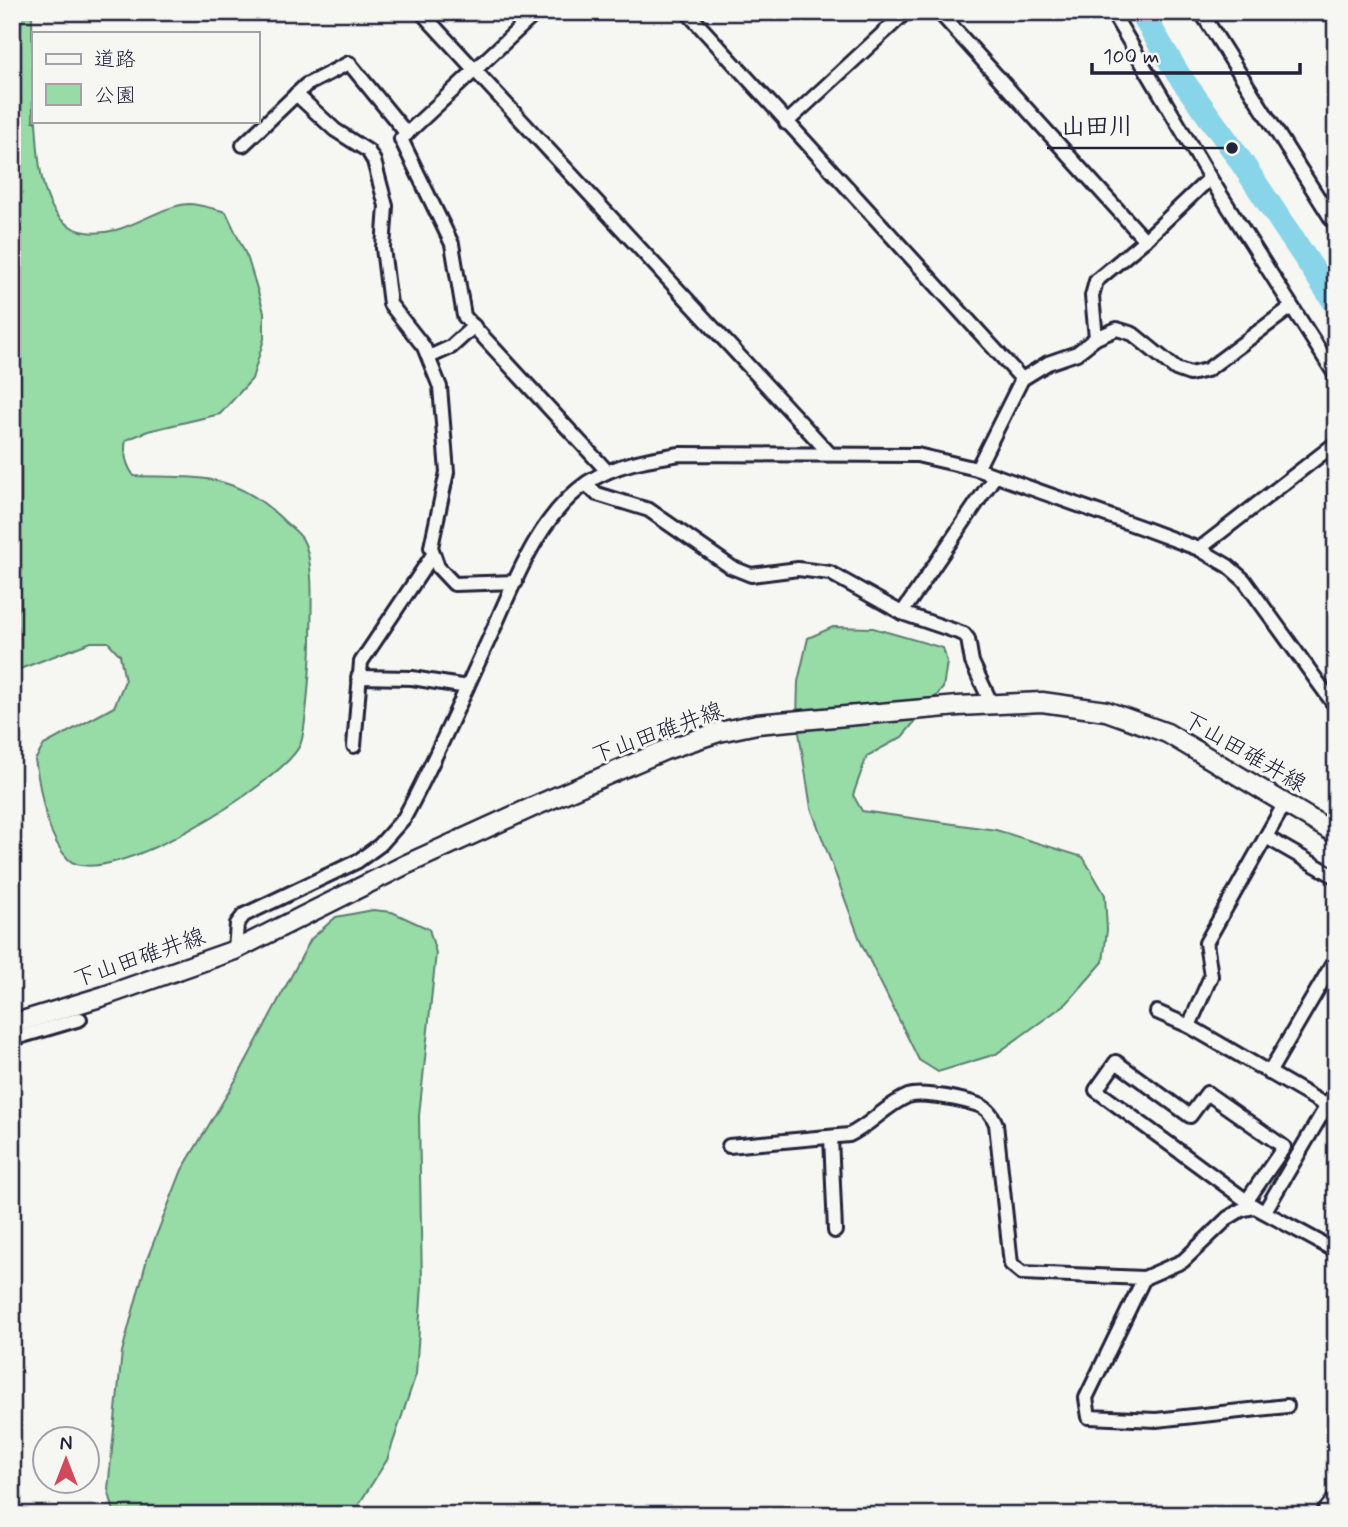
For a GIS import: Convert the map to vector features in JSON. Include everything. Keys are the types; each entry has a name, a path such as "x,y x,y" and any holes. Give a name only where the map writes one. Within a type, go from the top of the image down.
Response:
{"main road":[{"name":"下山田碓井線","path":"12,1024 117,992 235,950 405,865 523,811 664,750 719,732 757,724 992,705 1053,704 1106,711 1167,733 1336,834"},
{"path":"1325,1515 1336,1501"}],"street":[{"path":"421,12 829,453"},
{"path":"537,12 401,139 452,244 464,316 607,471"},
{"path":"687,12 1022,379"},
{"path":"786,123 905,12"},
{"path":"939,12 1145,240"},
{"path":"1112,12 1290,308 1334,370"},
{"path":"1201,12 1336,226"},
{"path":"243,145 306,85 349,63 407,134"},
{"path":"296,94 335,130 368,151 374,161 386,206 383,248 390,304 403,317 429,357 440,387 447,472 445,491 431,539 432,556 454,584 516,582"},
{"path":"1096,338 1092,296 1096,281 1145,240 1210,178"},
{"path":"976,469 1022,379 1048,363 1077,353 1096,338 1117,329 1133,334 1176,369 1190,374 1207,370 1290,308"},
{"path":"429,357 450,347 474,326"},
{"path":"1199,549 1336,443"},
{"path":"235,950 237,924 244,915 358,861 380,845 404,818 516,582 547,523 586,484 607,471 644,459 680,454 829,453 917,456 976,469 1199,549 1228,566 1244,580 1336,707"},
{"path":"902,613 995,477"},
{"path":"586,484 597,494 649,510 731,567 751,575 799,569 831,573 902,613 964,634 968,639 972,662 992,705"},
{"path":"354,746 361,662 432,556"},
{"path":"358,677 412,678 467,687"},
{"path":"1189,1026 1211,976 1206,943 1285,803"},
{"path":"1266,837 1336,877"},
{"path":"1269,1073 1336,958"},
{"path":"1157,1013 1189,1026 1331,1108"},
{"path":"12,1039 80,1019"},
{"path":"1256,1206 1284,1147 1207,1093 1190,1116 1116,1062 1096,1090 1256,1206 1336,1251"},
{"path":"729,1146 831,1138 865,1128 910,1096 924,1094 985,1107 996,1124 1011,1264 1022,1273 1144,1278 1184,1261 1228,1218 1241,1210 1256,1206 1331,1108 1336,1090"},
{"path":"831,1138 835,1231"},
{"path":"1144,1278 1086,1398 1089,1417 1156,1420 1287,1406"}],"green space":[{"path":"12,12 32,12 32,122 36,122 43,184 49,202 59,217 73,228 91,233 116,230 180,205 197,205 226,212 248,259 264,312 264,339 252,379 220,414 148,431 126,440 125,455 129,468 134,476 213,480 246,492 263,503 301,537 309,561 312,603 306,711 300,745 286,762 261,784 228,807 152,848 116,861 87,866 68,859 60,849 49,825 35,760 44,745 114,707 125,681 120,655 108,642 91,642 12,672"},
{"path":"833,627 873,628 943,648 947,662 943,688 902,737 867,756 853,795 862,811 996,830 1083,857 1105,895 1107,930 1103,962 1067,1003 996,1054 938,1072 919,1060 862,945 811,808 797,720 798,682 808,638"},
{"path":"373,910 392,912 429,929 436,953 419,1116 422,1284 416,1374 387,1460 352,1515 115,1515 108,1489 122,1352 147,1259 182,1170 237,1078 311,939 336,917"}],"waterway":[{"path":"1141,12 1178,74 1232,148 1336,304"}],"place":[{"name":"山田川","path":"1232,148"}]}
